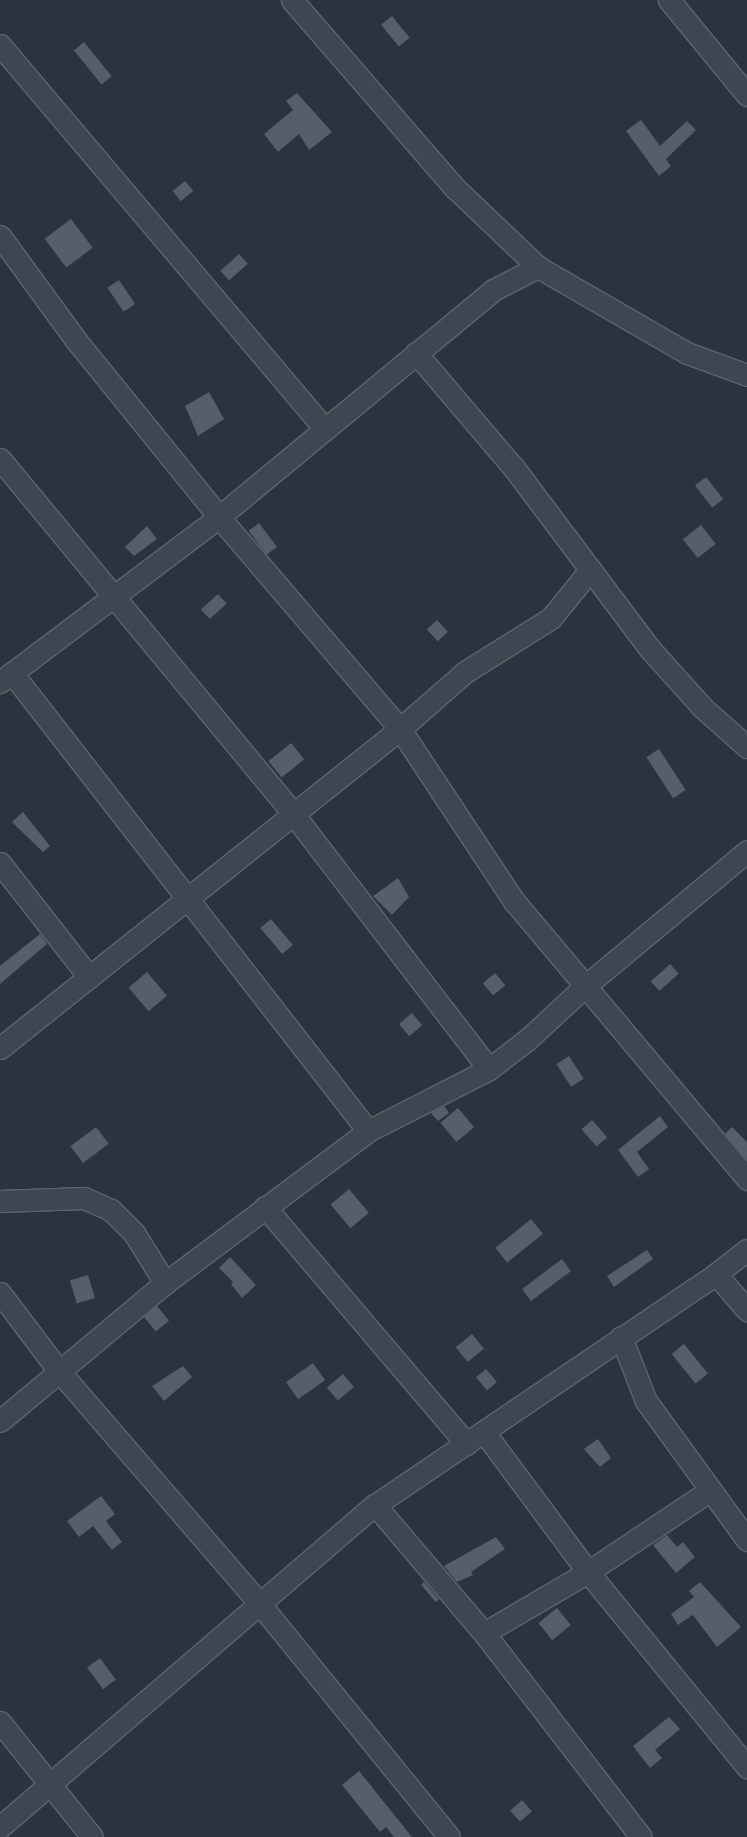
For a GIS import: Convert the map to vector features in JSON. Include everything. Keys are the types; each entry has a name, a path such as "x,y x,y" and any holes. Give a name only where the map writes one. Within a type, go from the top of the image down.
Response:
{"street":[{"path":"292,0 456,189 538,267 687,353 747,375"},
{"path":"668,0 747,95"},
{"path":"0,45 325,428"},
{"path":"0,236 75,339 218,516 400,729 514,901 584,987 747,1179"},
{"path":"368,1131 254,981 6,678 218,516 493,290 538,267"},
{"path":"416,353 514,468 650,649 703,708 747,747"},
{"path":"0,459 294,814 489,1069"},
{"path":"0,1048 188,900 400,729 465,672 551,618 590,570"},
{"path":"0,1420 165,1283 368,1131 489,1069 528,1040 584,987 747,851"},
{"path":"0,863 90,977"},
{"path":"0,1201 84,1198 111,1210 134,1233 165,1283"},
{"path":"265,1207 475,1438 744,1757"},
{"path":"0,1827 50,1786 259,1603 376,1505 716,1274 747,1250"},
{"path":"716,1274 747,1310"},
{"path":"0,1293 58,1371 259,1603 449,1837"},
{"path":"621,1337 646,1401 709,1491 747,1540"},
{"path":"484,1633 588,1572 709,1491"},
{"path":"376,1505 484,1633 640,1837"},
{"path":"0,1722 92,1837"}],"building":[{"path":"392,16 410,38 399,47 381,25"},
{"path":"84,42 112,76 102,84 74,50"},
{"path":"297,93 332,132 309,150 299,134 278,152 264,134 293,110 286,101"},
{"path":"641,120 660,146 687,121 696,130 666,159 671,166 659,176 626,131"},
{"path":"185,181 193,191 181,201 173,191"},
{"path":"71,219 93,248 66,268 45,239"},
{"path":"239,254 248,264 229,280 220,271"},
{"path":"119,280 135,304 124,312 107,288"},
{"path":"209,392 224,419 198,436 185,406"},
{"path":"706,477 723,499 712,508 695,486"},
{"path":"259,523 277,547 267,555 249,531"},
{"path":"701,525 716,544 698,558 683,539"},
{"path":"147,526 157,539 134,556 125,547"},
{"path":"218,594 227,604 210,619 201,609"},
{"path":"437,620 448,632 438,641 427,630"},
{"path":"291,743 304,759 282,778 268,761"},
{"path":"659,749 686,790 673,798 646,757"},
{"path":"23,812 50,846 43,852 12,822"},
{"path":"398,878 409,897 392,915 373,896"},
{"path":"271,919 293,945 282,954 260,928"},
{"path":"40,934 47,944 0,984 0,966"},
{"path":"670,964 679,974 659,991 651,981"},
{"path":"147,972 167,996 149,1011 129,987"},
{"path":"495,973 505,985 493,996 483,983"},
{"path":"412,1013 422,1025 409,1036 399,1024"},
{"path":"569,1056 584,1079 571,1087 556,1064"},
{"path":"444,1106 449,1113 438,1121 431,1113"},
{"path":"458,1108 474,1127 456,1142 440,1123"},
{"path":"660,1116 668,1127 637,1152 649,1169 638,1177 618,1150"},
{"path":"592,1120 607,1137 597,1147 581,1129"},
{"path":"96,1127 109,1144 83,1163 70,1146"},
{"path":"732,1127 747,1142 747,1160 725,1134"},
{"path":"349,1189 369,1213 351,1228 331,1204"},
{"path":"531,1219 543,1234 507,1263 495,1248"},
{"path":"647,1250 653,1259 614,1287 607,1276"},
{"path":"230,1257 256,1285 242,1298 231,1284 233,1282 219,1268"},
{"path":"562,1259 571,1271 531,1301 522,1289"},
{"path":"88,1275 95,1298 77,1304 70,1281"},
{"path":"157,1306 169,1321 156,1331 144,1317"},
{"path":"472,1334 484,1349 468,1362 456,1347"},
{"path":"684,1344 708,1374 695,1384 672,1354"},
{"path":"313,1363 325,1380 298,1399 286,1382"},
{"path":"183,1366 192,1377 164,1401 152,1386"},
{"path":"486,1369 497,1382 487,1390 476,1377"},
{"path":"343,1374 354,1387 338,1401 327,1387"},
{"path":"598,1439 611,1458 600,1467 584,1449"},
{"path":"101,1496 115,1514 106,1521 122,1542 112,1550 93,1526 79,1537 67,1521"},
{"path":"667,1535 677,1547 683,1542 695,1557 676,1573 653,1545"},
{"path":"496,1537 505,1549 471,1572 473,1575 457,1582 444,1566"},
{"path":"424,1582 439,1600 436,1602 421,1585"},
{"path":"700,1582 741,1627 717,1647 693,1615 678,1625 671,1614 694,1597 689,1591"},
{"path":"557,1608 571,1625 552,1640 538,1623"},
{"path":"100,1658 116,1680 103,1689 87,1667"},
{"path":"669,1717 680,1729 655,1750 662,1758 650,1768 633,1746"},
{"path":"359,1771 412,1837 394,1837 386,1827 380,1832 342,1785"},
{"path":"522,1800 532,1811 520,1822 510,1811"}]}
